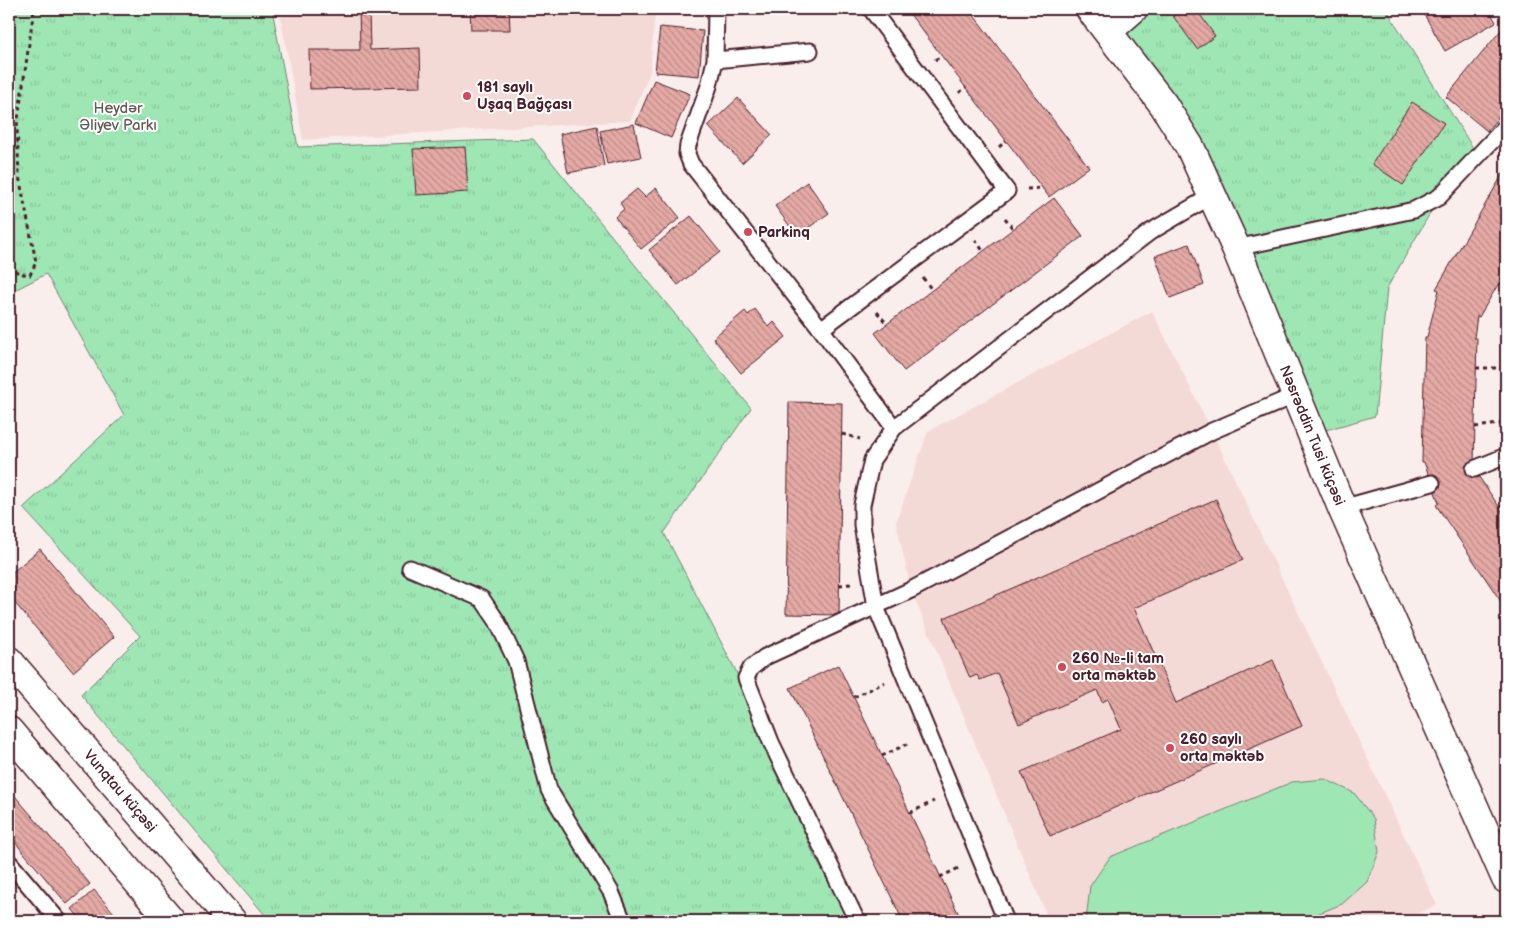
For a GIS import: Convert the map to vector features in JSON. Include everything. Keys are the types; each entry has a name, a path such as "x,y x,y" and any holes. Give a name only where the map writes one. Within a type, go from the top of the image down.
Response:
{"main road":[{"name":"Nəsrəddin Tusi küçəsi","path":"1090,9 1163,104 1190,147 1213,195 1342,508 1506,879"},
{"path":"1108,31 1133,9"},
{"name":"Vunqtau küçəsi","path":"9,661 232,921"},
{"path":"9,731 171,921"}],"lane":[{"path":"716,9 715,60 709,86 688,145 687,154 691,164 821,329 894,428"},
{"path":"821,329 1007,192 871,9"},
{"path":"715,60 810,51"},
{"path":"1236,248 1414,210 1439,197 1506,126"},
{"path":"1006,921 876,607 862,525 862,505 872,460 894,428 1150,232 1213,195"},
{"path":"857,921 771,742 746,678 752,668 765,657 876,607 1212,430 1296,395"},
{"path":"1474,469 1506,456"},
{"path":"1342,508 1432,483"},
{"path":"410,568 482,600 497,621 516,662 549,790 611,892 623,921"},
{"path":"9,862 60,921"}],"path":[{"path":"9,265 18,273 30,275 36,262 20,176 17,126 34,9"},
{"path":"9,141 18,142"},
{"path":"1500,282 1506,286"},
{"path":"1476,368 1506,368"},
{"path":"1475,427 1506,423"},
{"path":"1500,507 1506,504"},
{"path":"854,697 903,673"},
{"path":"882,756 928,734"},
{"path":"910,813 952,792"}],"shaded area":[{"name":"181 saylı Uşaq Bağçası","path":"279,9 655,9 650,72 630,121 303,140"},
{"name":"260 saylı orta məktəb","path":"1152,311 1212,431 1437,905 1401,921 1049,921 911,590 896,522 928,431"}],"green space":[{"name":"Heydər Əliyev Parkı","path":"9,9 272,9 298,147 533,139 751,408 664,533 735,669 813,853 849,921 270,921 81,695 140,636 23,508 124,415 46,274 9,293"},
{"path":"1133,9 1386,9 1478,156 1452,175 1387,288 1375,416 1312,434 1182,133 1108,31"},
{"path":"1325,779 1354,793 1374,819 1379,852 1367,882 1342,904 1300,921 1086,921 1090,886 1110,857 1292,782"}],"building":[{"path":"359,9 369,9 370,50 420,48 421,87 310,89 309,50 360,50"},
{"path":"470,9 509,9 510,30 471,30"},
{"path":"906,9 969,9 1089,167 1049,197"},
{"path":"1183,9 1196,9 1215,36 1197,49 1173,16"},
{"path":"1421,9 1488,9 1496,22 1445,51"},
{"path":"1506,24 1506,108 1487,131 1446,97"},
{"path":"660,27 703,31 699,76 655,72"},
{"path":"654,80 690,94 671,138 636,123"},
{"path":"738,98 772,135 742,163 708,126"},
{"path":"1412,102 1444,123 1403,185 1372,164"},
{"path":"634,124 641,157 607,164 600,131"},
{"path":"597,126 604,166 568,173 560,134"},
{"path":"465,147 468,192 416,195 413,149"},
{"path":"1504,172 1506,173 1506,271 1479,317 1477,316 1474,338 1477,338 1474,463 1471,463 1477,478 1479,477 1506,517 1506,609 1436,505 1439,503 1424,462 1422,462 1425,337 1427,337 1439,290 1436,289"},
{"path":"807,182 829,213 797,236 775,206"},
{"path":"656,188 680,218 641,249 615,217 624,209 620,203 637,189 645,197"},
{"path":"1054,198 1083,236 904,371 875,333"},
{"path":"691,216 720,252 678,285 649,250"},
{"path":"1189,244 1204,285 1170,298 1155,256"},
{"path":"755,309 769,327 774,322 786,337 741,373 713,338 745,311 748,315"},
{"path":"789,402 842,403 839,615 786,614"},
{"name":"260 №-li tam orta məktəb","path":"1216,499 1243,560 1134,608 1176,703 1273,660 1302,726 1050,836 1021,772 1121,729 1108,699 1102,702 1097,690 1019,724 997,673 980,680 977,675 970,678 944,618"},
{"path":"40,549 114,637 73,672 9,596 9,575"},
{"path":"838,665 962,921 903,921 790,688"},
{"path":"9,789 90,884 67,904 9,835"},
{"path":"94,890 121,921 82,921 72,909"}],"place":[{"name":"181 saylı Uşaq Bağçası","path":"467,96"},
{"name":"Parkinq","path":"748,232"},
{"name":"260 №-li tam orta məktəb","path":"1062,667"},
{"name":"260 saylı orta məktəb","path":"1170,748"}]}
